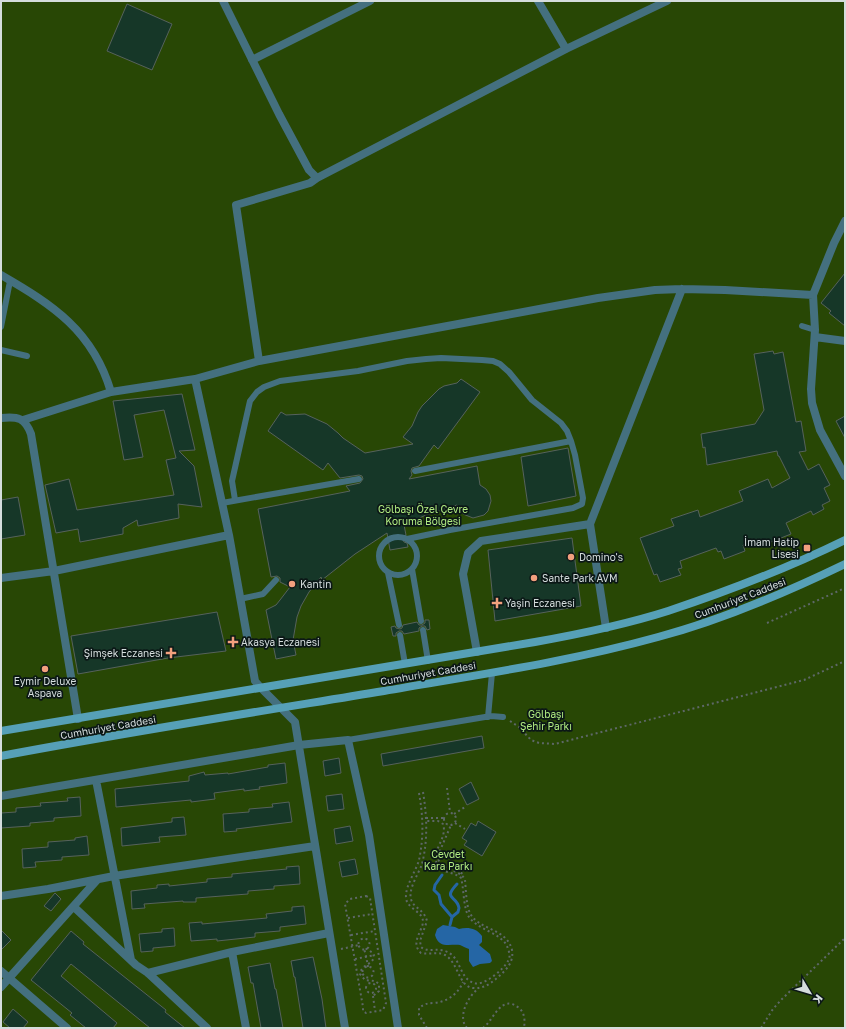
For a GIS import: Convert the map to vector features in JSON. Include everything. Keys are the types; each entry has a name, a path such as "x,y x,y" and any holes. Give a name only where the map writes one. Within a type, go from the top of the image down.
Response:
{"main road":[{"name":"Cumhuriyet Caddesi","path":"1,731 428,661 606,628 668,611 721,592 775,571 845,540"},
{"name":"Cumhuriyet Caddesi","path":"1,756 492,673 582,656 660,637 744,608 845,564"}],"street":[{"path":"223,1 309,170 317,178"},
{"path":"252,60 370,1"},
{"path":"538,1 566,49"},
{"path":"259,361 236,205 310,183 566,49 667,1"},
{"path":"845,221 834,243 813,295 815,333 811,389 812,403 820,430 845,476"},
{"path":"1,275 38,296 73,326 85,339 106,373 111,392"},
{"path":"606,628 604,597 590,524 682,289"},
{"path":"1,418 8,417 23,420 111,392 196,379 259,361 598,298 655,290 682,289 813,295"},
{"path":"815,333 845,341"},
{"path":"196,379 229,535 255,681 295,722 345,1028"},
{"path":"23,420 28,426 31,434 78,719"},
{"path":"478,652 463,574 468,553 481,541 590,524"},
{"path":"1,578 54,570 229,535"},
{"path":"1,796 299,745 348,740 369,835 398,1028"},
{"path":"96,780 131,960"},
{"path":"1,896 48,889 114,876 315,846"},
{"path":"1,986 10,978 97,880"},
{"path":"74,907 207,1028"},
{"path":"148,973 232,952 329,933"},
{"path":"232,952 246,1028"},
{"path":"1,971 67,1028"}],"lane":[{"path":"1,327 10,281"},
{"path":"802,326 815,333"},
{"path":"1,350 27,356"},
{"path":"236,500 232,481 250,401 257,392 264,387 280,381 358,371 407,361 426,359 456,358 493,361 500,364 509,372 532,400 561,423 567,431 575,454 583,498 582,504 577,507 407,539"},
{"path":"415,471 570,441"},
{"path":"222,503 359,479"},
{"path":"395,536 407,539 412,543 417,553 415,564 412,569 400,575 388,573 382,568 379,560 379,552 382,544 395,536"},
{"path":"412,569 421,621"},
{"path":"388,573 398,626"},
{"path":"240,599 262,594 276,580"},
{"path":"423,630 428,661"},
{"path":"400,635 405,664"},
{"path":"488,717 492,673"},
{"path":"348,740 488,717 504,718"}],"path":[{"path":"767,623 845,588"},
{"path":"504,718 519,727 531,740 539,744 556,744 804,680 845,661"},
{"path":"447,788 450,812"},
{"path":"420,792 422,837 417,865 406,897 410,906 422,916 423,920 416,944 418,951 421,953 439,953 450,959 454,963 466,986 480,988"},
{"path":"423,792 426,838 422,863 410,896 413,904 424,913 427,921 420,941 420,947 424,950 440,949 448,952 457,960 468,980 476,984 483,983 509,961 509,950 505,942 478,926 468,916 460,878 456,874 444,871 440,868 435,859 443,833 443,824 438,821 426,820"},
{"path":"454,814 465,807"},
{"path":"450,812 454,814 456,819 455,823"},
{"path":"426,820 443,818 450,812"},
{"path":"443,818 445,823 450,825"},
{"path":"465,828 455,823 450,825 439,854 439,860 441,865 461,874 465,880 470,913 477,920 506,938 510,943 512,951 512,958 509,967 490,983 474,993 465,1008 463,1021 467,1028"},
{"path":"461,874 465,869 469,868"},
{"path":"366,896 370,898 386,1003 383,1010 364,1012 348,918 345,904 350,899 366,896"},
{"path":"348,918 372,914"},
{"path":"351,935 375,931"},
{"path":"359,945 359,942 362,939 365,938 368,940 370,945 368,948 364,949"},
{"path":"761,1028 773,1009 782,999 845,938"},
{"path":"352,946 359,945 361,948 370,950 374,955 374,960 368,966 363,967 362,974 363,978 370,981 375,981 380,987"},
{"path":"360,991 366,989 373,975 372,968 368,966 364,949"},
{"path":"355,959 379,954"},
{"path":"357,975 362,974"},
{"path":"370,981 376,987 384,986"},
{"path":"427,1028 419,1014 419,1008 425,1004 438,1002 454,995 458,992 463,982"},
{"path":"375,1012 373,994 376,987"},
{"path":"366,989 369,993 378,994 380,987"},
{"path":"483,1028 490,1021 499,1007 505,1004 515,1005 523,1011 525,1022 524,1028"}],"green space":[{"name":"Gölbaşı Özel Çevre Koruma Bölgesi","path":"1,1 845,1 845,1028 1,1028"}],"water":[{"path":"443,925 477,931 482,936 482,942 479,945 490,954 492,961 490,963 480,964 473,967 469,961 469,949 460,945 445,945 439,942 435,935 437,929"}],"building":[{"path":"127,4 172,24 152,70 107,51"},
{"path":"845,273 845,326 829,313 831,311 821,303"},
{"path":"773,351 774,354 783,352 796,422 801,421 806,451 799,452 808,470 819,464 830,485 824,488 830,501 822,505 824,509 813,515 811,511 786,523 791,534 761,546 759,539 743,545 745,551 724,559 721,551 718,552 716,548 680,561 682,568 678,569 681,575 660,582 657,574 654,575 640,538 674,526 671,519 698,510 700,517 743,501 739,491 768,479 772,488 790,478 778,456 777,451 707,465 705,447 703,448 701,434 755,424 764,410 754,354"},
{"path":"461,379 480,392 438,449 434,445 419,466 412,468 412,475 409,479 477,466 480,485 486,489 490,495 491,501 488,511 484,515 473,518 463,514 457,505 426,515 404,525 406,535 404,536 403,540 407,543 408,547 390,550 387,533 355,554 322,580 321,577 309,592 297,617 293,640 296,655 276,659 266,610 276,605 290,587 280,582 280,578 277,576 271,577 258,509 350,491 346,486 360,483 363,479 362,476 359,475 340,478 328,463 323,470 268,431 281,412 286,415 305,414 327,424 343,438 365,453 413,444 403,437 412,426 422,406 439,389 444,386 457,383"},
{"path":"182,394 195,450 179,451 194,466 202,507 178,504 179,518 138,526 137,520 123,528 123,534 80,542 78,529 56,533 45,485 69,479 77,510 174,495 166,460 176,458 164,410 134,415 143,457 124,460 113,401"},
{"path":"845,416 845,438 836,421"},
{"path":"568,448 576,496 528,506 521,457"},
{"path":"18,497 25,535 1,539 1,500"},
{"name":"Sante Park AVM","path":"572,538 581,606 495,621 488,550"},
{"path":"217,612 226,651 168,658 78,674 71,636"},
{"path":"425,620 429,620 430,629 427,630 425,626 422,626 419,628 419,631 404,634 402,631 399,631 396,633 396,636 393,636 391,627 395,626 396,628 400,629 403,625 417,622 419,625 422,625 425,623"},
{"path":"482,736 484,748 383,766 381,754"},
{"path":"339,758 341,773 325,776 323,761"},
{"path":"285,763 287,783 259,787 260,789 244,791 244,789 214,793 215,799 116,807 115,789 189,781 189,776 204,772 205,775 228,774 268,767 268,765"},
{"path":"471,782 479,799 467,805 459,789"},
{"path":"342,794 344,809 328,811 326,796"},
{"path":"80,797 81,816 54,818 54,821 30,823 30,826 1,828 1,813 16,812 16,808 41,806 40,803 68,801 67,798"},
{"path":"289,802 292,822 236,829 237,831 224,832 223,814 249,812 249,809 273,807 272,804"},
{"path":"184,817 186,835 159,837 160,842 122,846 121,828 172,822 172,818"},
{"path":"478,821 496,832 482,856 464,845 467,841 462,838 471,823 476,826"},
{"path":"350,826 353,841 336,844 334,829"},
{"path":"87,836 89,855 62,857 62,860 35,862 36,867 23,868 22,849 48,847 48,842 75,840 75,838"},
{"path":"355,859 358,874 342,877 339,862"},
{"path":"299,866 300,884 274,886 274,889 248,891 248,894 196,898 196,902 183,901 144,904 145,908 132,909 131,891 157,888 157,885 169,884 169,886 207,882 207,879 232,877 232,874 287,869 286,867"},
{"path":"55,893 61,899 51,911 44,906"},
{"path":"304,906 306,924 280,927 280,931 255,933 255,937 217,941 217,939 191,941 189,923 202,922 202,924 267,918 266,914 292,911 292,907"},
{"path":"174,928 175,946 153,948 153,951 141,952 139,934 162,932 162,929"},
{"path":"1,930 11,940 1,950"},
{"path":"71,931 84,942 83,944 166,1010 165,1012 185,1028 150,1028 71,964 61,976 117,1023 113,1028 86,1028 70,1015 72,1013 31,980"},
{"path":"313,957 322,999 326,1028 303,1028 291,961"},
{"path":"270,963 283,1028 261,1028 253,983 251,983 248,967"},
{"path":"13,1009 28,1022 23,1028 10,1028 3,1022"}],"waterway":[{"path":"442,875 435,885 434,890 439,895 441,904 452,917"},
{"path":"450,925 452,917 458,912 459,908 458,904 451,895 457,884"}],"place":[{"name":"İmam Hatip Lisesi","path":"807,548"},
{"name":"Domino's","path":"571,557"},
{"name":"Sante Park AVM","path":"534,578"},
{"name":"Kantin","path":"292,584"},
{"name":"Yaşin Eczanesi","path":"497,603"},
{"name":"Akasya Eczanesi","path":"233,642"},
{"name":"Şimşek Eczanesi","path":"171,653"},
{"name":"Eymir Deluxe Aspava","path":"45,669"}],"park label":[{"name":"Gölbaşı Şehir Parkı","path":"546,720"},
{"name":"Cevdet Kara Parkı","path":"448,860"}]}
